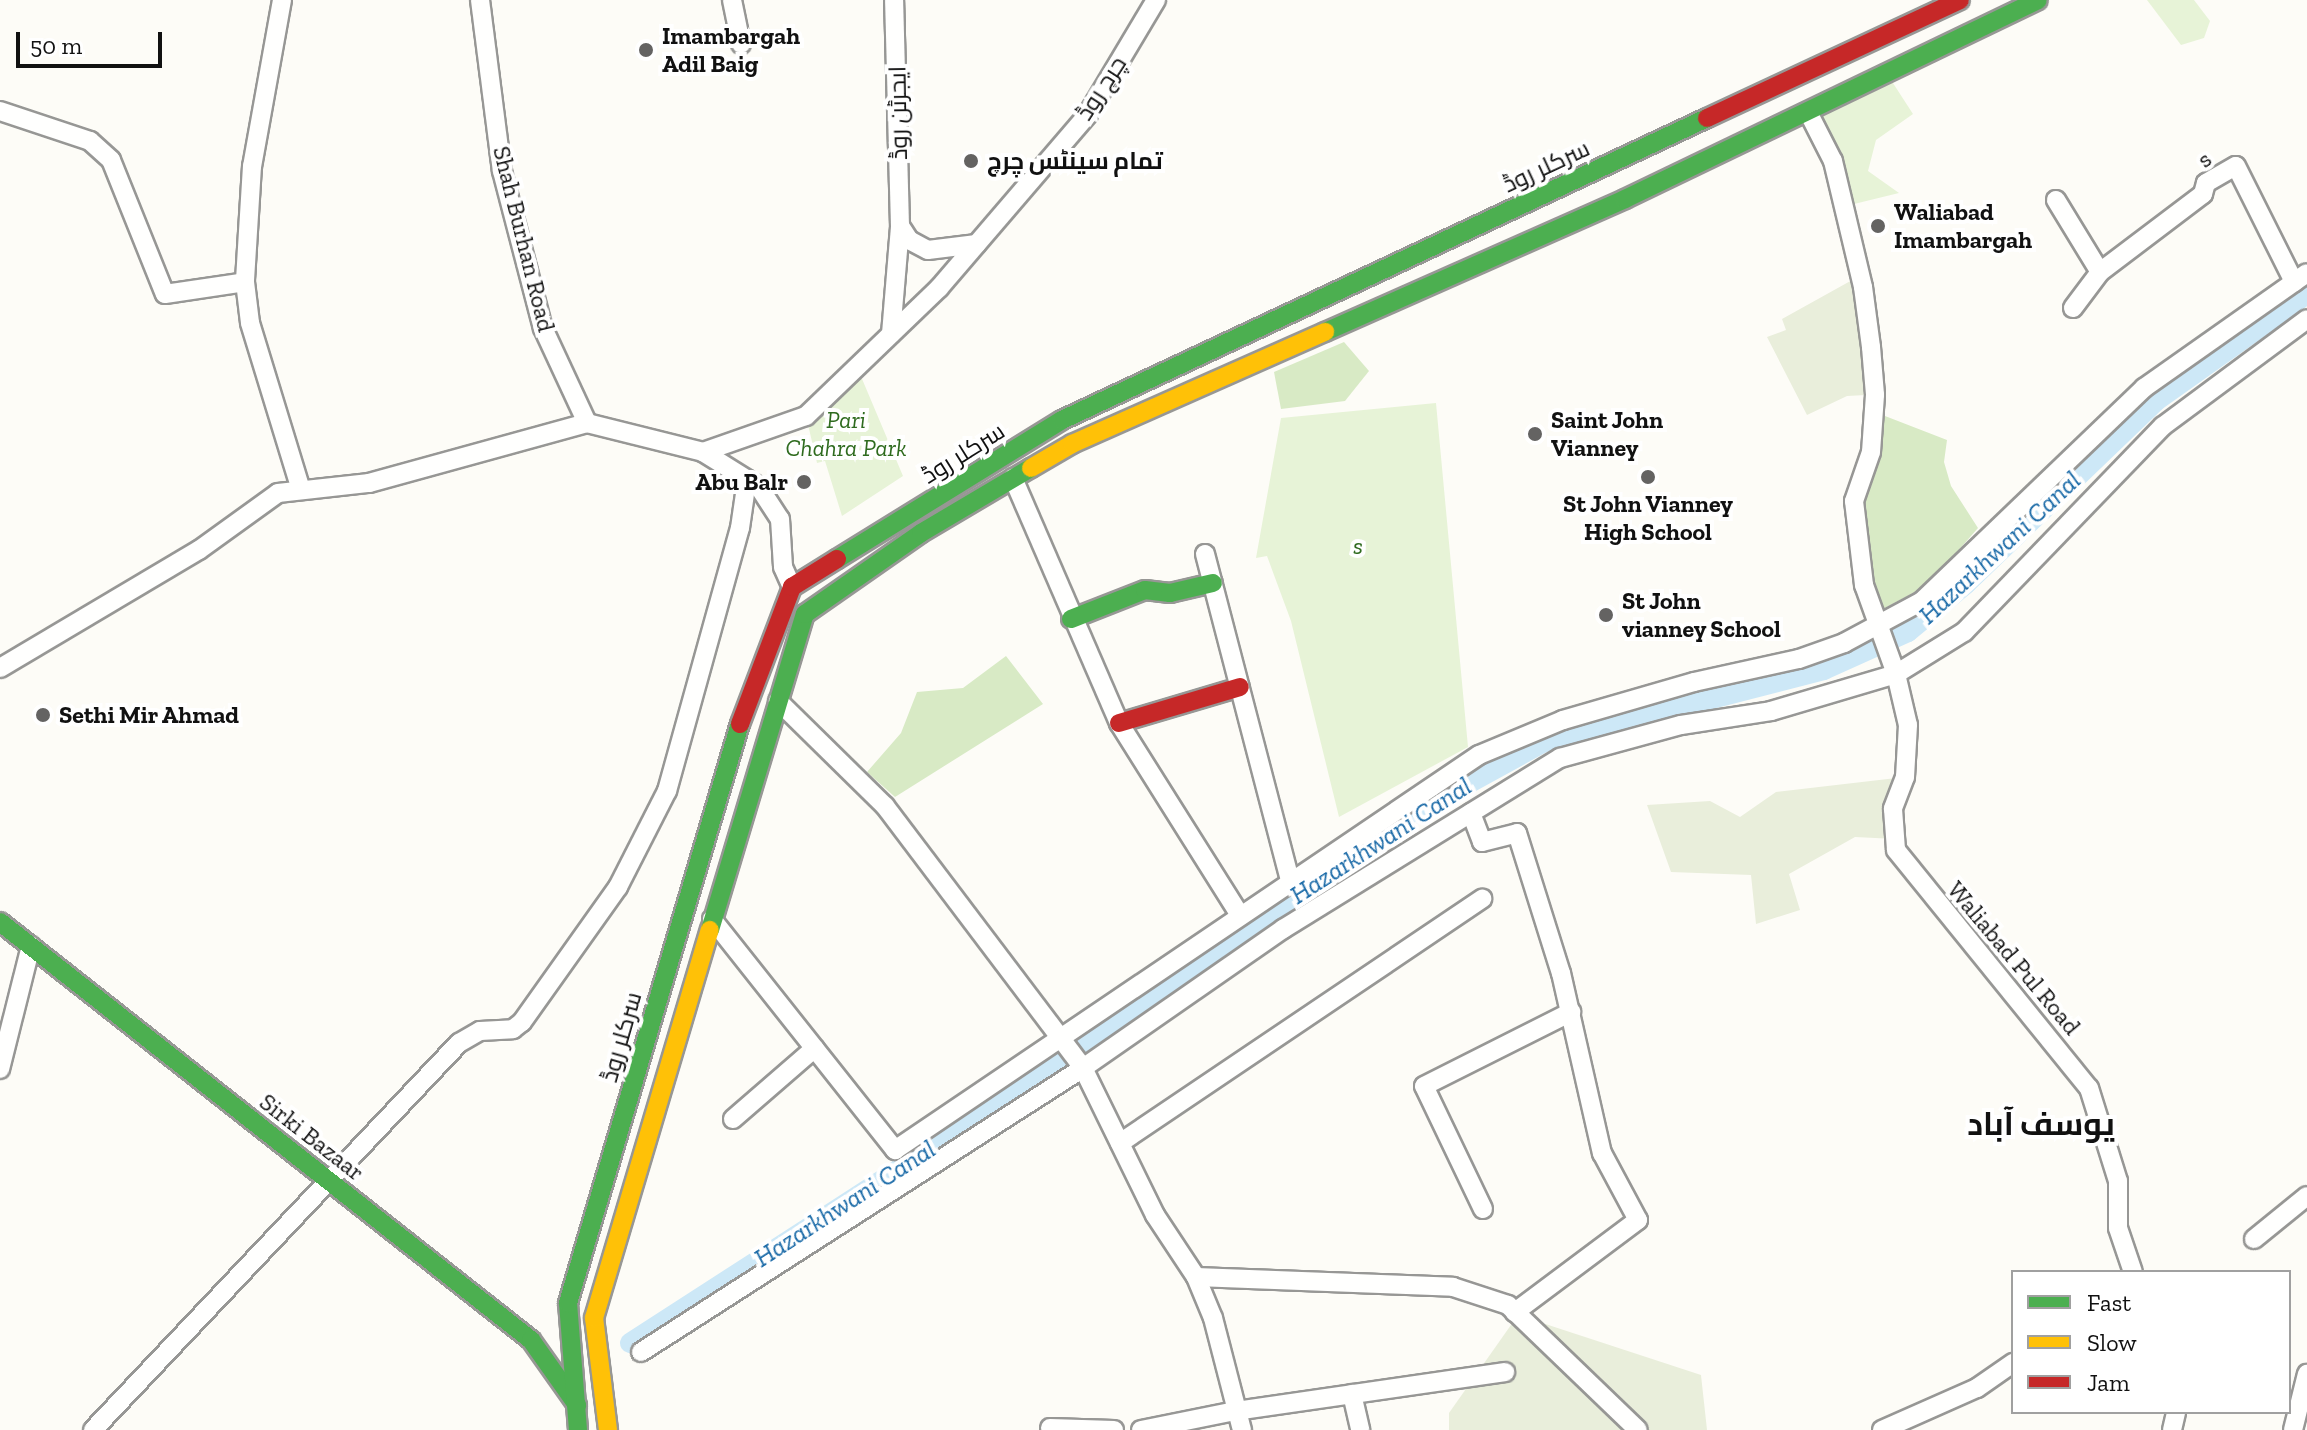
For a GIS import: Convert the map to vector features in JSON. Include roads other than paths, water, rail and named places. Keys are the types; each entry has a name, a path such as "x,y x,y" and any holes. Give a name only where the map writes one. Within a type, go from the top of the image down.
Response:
{"main road":[{"name":"سرکلر روڈ","path":"578,1430 568,1303 732,746 792,587 1062,420 1960,0"},
{"path":"608,1430 594,1318 668,1081 712,919 805,614 1013,478 1072,444 1808,112 2038,0"},
{"path":"1792,79 1808,112"},
{"path":"1071,619 1145,590 1170,593 1213,583"},
{"path":"792,587 805,614"},
{"path":"1119,723 1240,687"},
{"name":"Sirki Bazaar","path":"0,922 531,1340 577,1405"},
{"path":"569,1320 594,1318"},
{"path":"577,1405 604,1396"}],"street":[{"path":"282,0 252,166 245,282 250,323 300,487"},
{"name":"Shah Burhan Road","path":"480,0 502,171 543,328 587,423"},
{"path":"732,0 741,44"},
{"name":"ایجرٹن روڈ","path":"894,0 900,226"},
{"name":"چرچ روڈ","path":"703,452 806,416 891,334 977,244 1088,114 1156,0"},
{"path":"0,111 90,141 111,160 165,294 245,282"},
{"path":"1808,112 1833,161 1863,287 1875,395 1871,452 1854,501 1864,585 1879,626"},
{"name":"s","path":"2073,308 2100,272 2203,194 2206,183 2236,166 2300,277"},
{"path":"2056,200 2100,272"},
{"path":"900,226 909,240 928,250 977,244"},
{"path":"891,334 900,226"},
{"path":"712,919 895,1150 1479,755 1563,720 1694,682 1799,659 1879,626 1922,601 2144,388 2300,277"},
{"path":"641,1352 1083,1068 1283,929 1560,758 1681,725 1771,711 1896,674 1964,632 2163,426 2307,319"},
{"path":"0,668 199,550 278,493 300,487 369,483 587,423 703,452 759,487 780,519 783,567 792,587"},
{"path":"1013,478 1071,619 1119,723 1240,915"},
{"path":"93,1430 327,1179 459,1043 480,1031 513,1029 522,1022 624,878 667,791 740,528 747,480"},
{"path":"1205,554 1290,881"},
{"name":"Waliabad Pul Road","path":"1879,626 1896,674 1908,725 1905,777 1893,809 1896,850 2089,1088 2118,1181 2118,1228 2132,1270"},
{"path":"778,701 885,806 1083,1068 1155,1215 1196,1277 1213,1318 1242,1430"},
{"path":"1471,813 1482,842 1517,833 1571,1012 1602,1153 1638,1220 1515,1312"},
{"path":"1120,1143 1482,899"},
{"path":"0,1069 31,946"},
{"path":"1483,1209 1424,1086 1571,1012"},
{"path":"733,1119 815,1048"},
{"path":"2254,1239 2307,1196"},
{"path":"1196,1277 1453,1287 1515,1312 1638,1430"},
{"path":"1882,1430 1977,1388 2011,1364"},
{"path":"1141,1430 1235,1411 1505,1372"},
{"path":"2293,1430 2307,1374"},
{"path":"1352,1394 1360,1430"},
{"path":"1050,1428 1114,1430"}],"waterway":[{"name":"Hazarkhwani Canal","path":"630,1343 918,1157 1415,813 1544,742 1824,670 1908,632 1966,584 2156,401 2307,294"}],"place":[{"name":"Imambargah Adil Baig","path":"646,50"},
{"name":"تمام سینٹس چرچ","path":"971,161"},
{"name":"Waliabad Imambargah","path":"1878,226"},
{"name":"Saint John Vianney","path":"1535,434"},
{"name":"St John Vianney High School","path":"1648,477"},
{"name":"Abu Balr","path":"804,482"},
{"name":"St John vianney School","path":"1606,615"},
{"name":"Sethi Mir Ahmad","path":"43,715"}],"district":[{"name":"یوسف آباد","path":"2041,1124"}],"park label":[{"name":"Pari Chahra Park","path":"846,434"}]}
